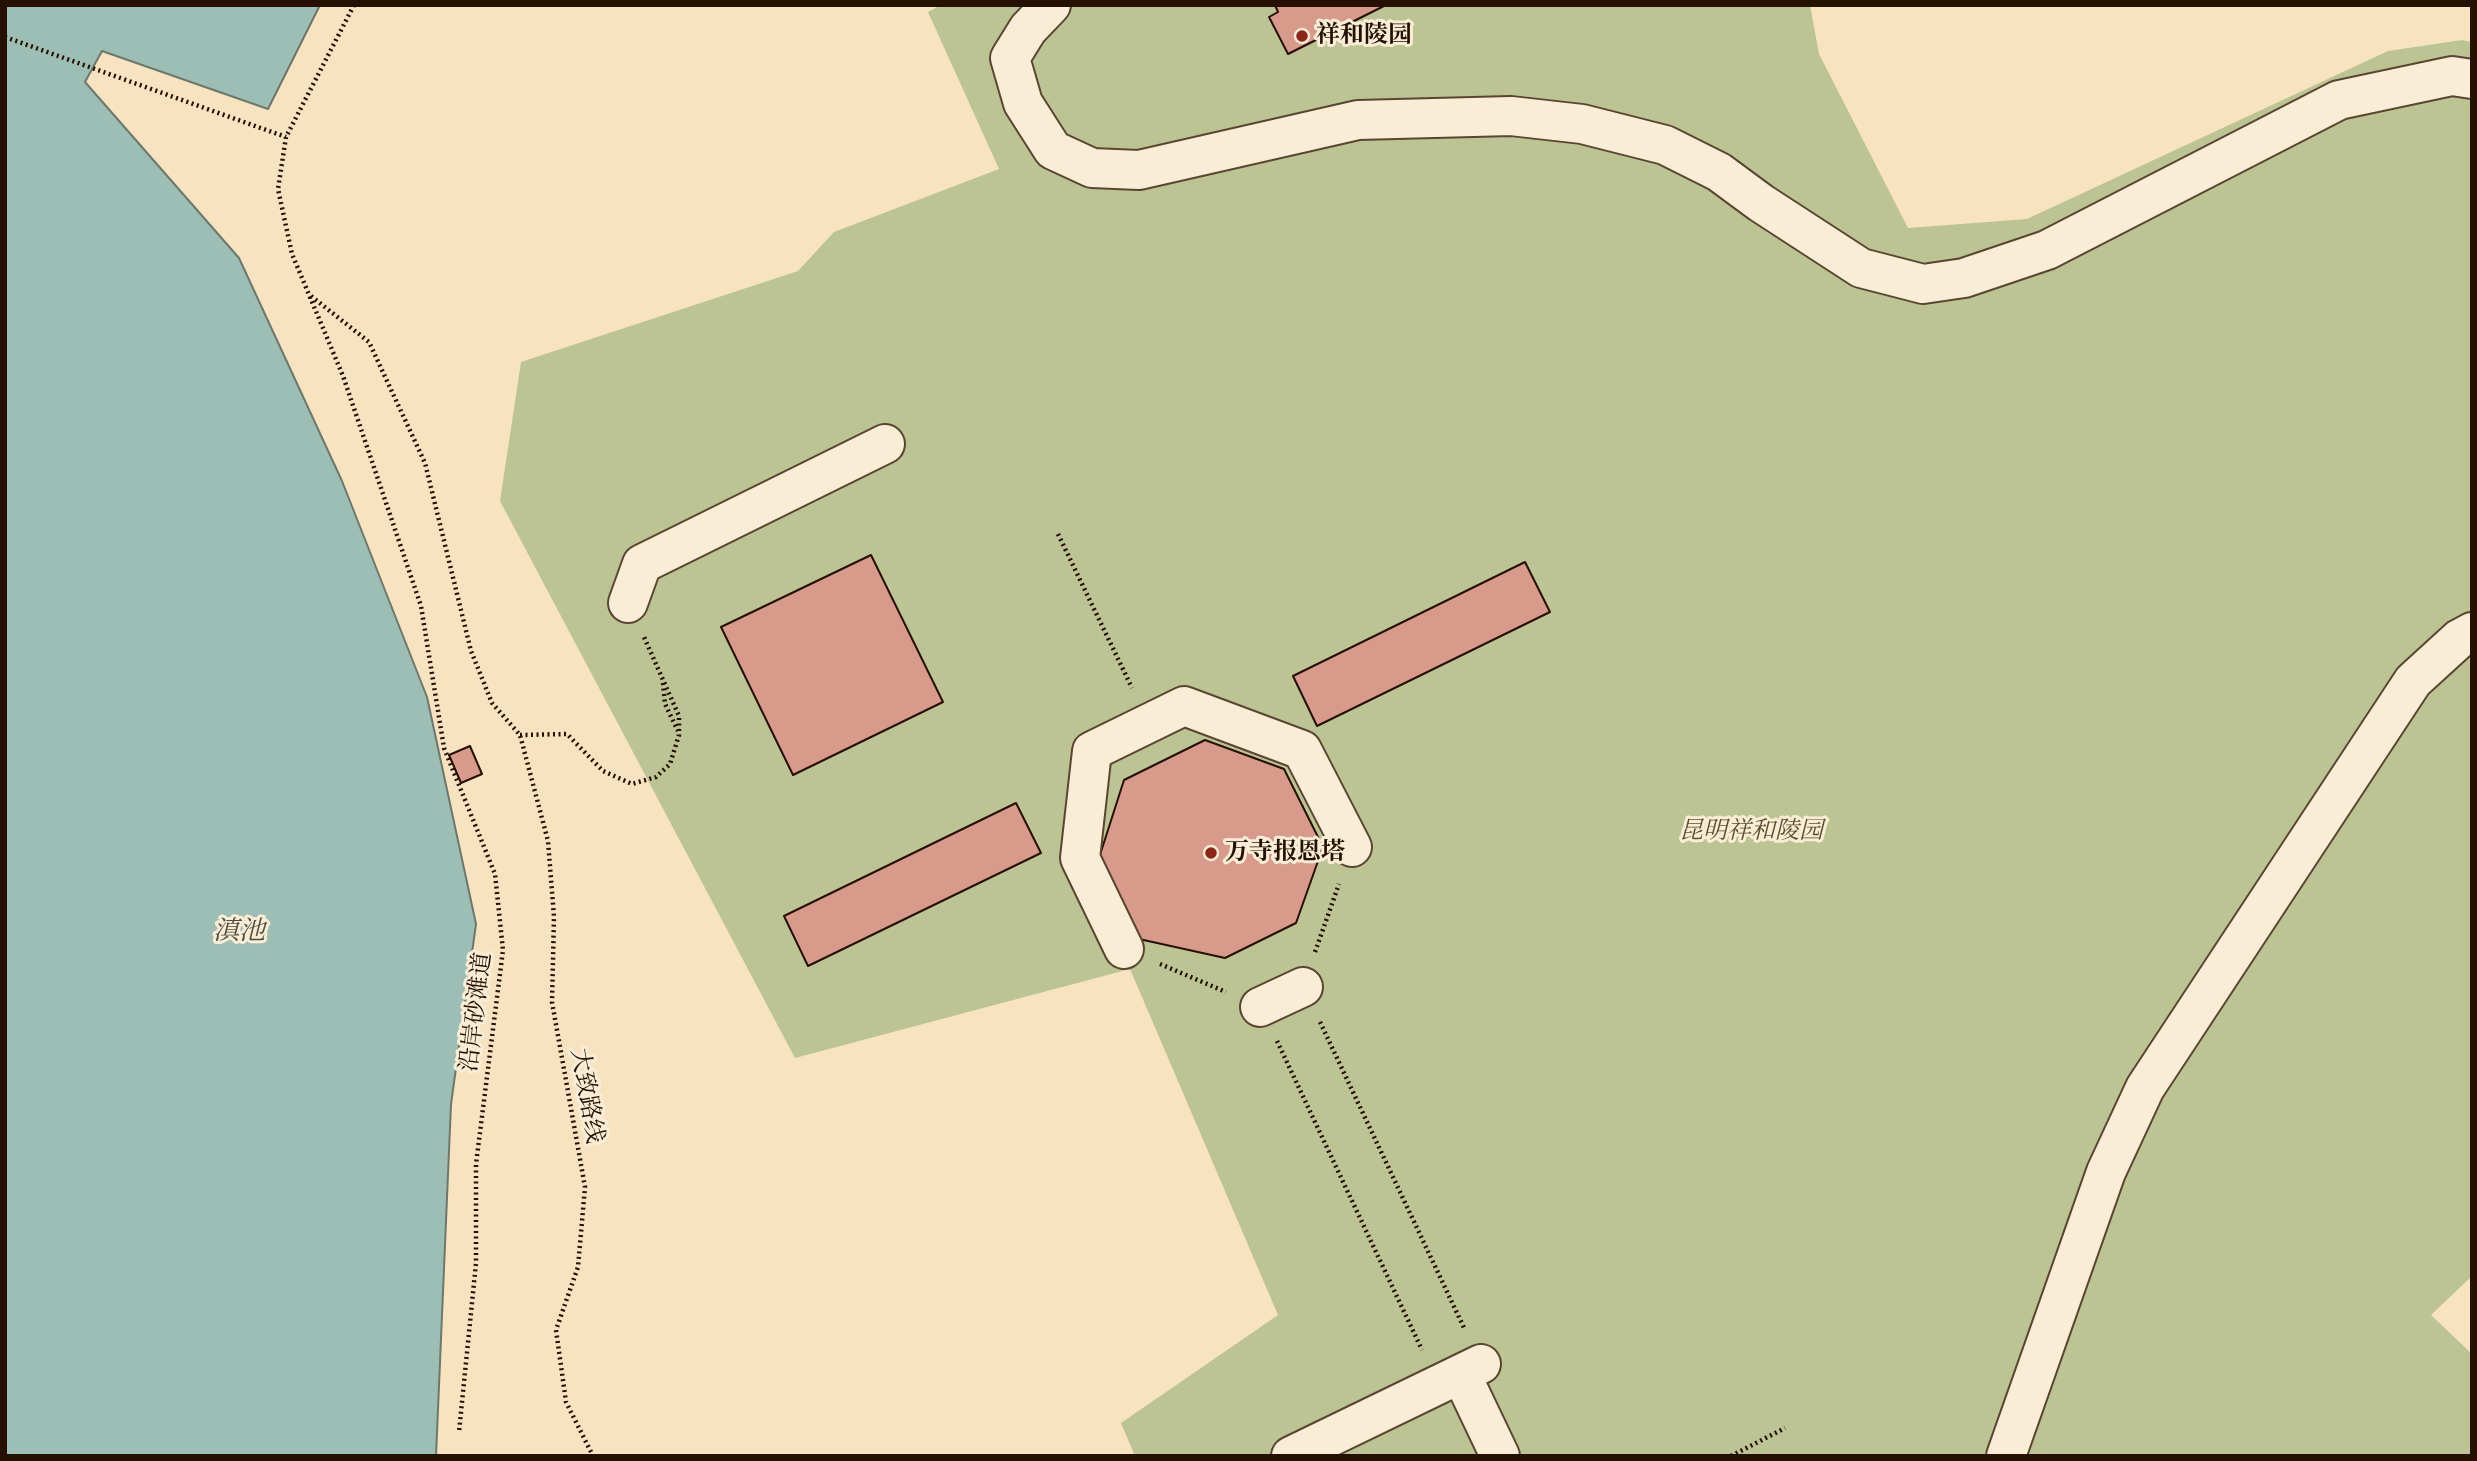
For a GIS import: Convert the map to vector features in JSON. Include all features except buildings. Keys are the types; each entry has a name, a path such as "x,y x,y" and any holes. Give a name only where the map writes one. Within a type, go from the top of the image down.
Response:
{"street":[{"path":"1051,5 1028,29 1010,58 1023,103 1053,150 1092,168 1139,170 1357,120 1511,116 1582,124 1665,145 1719,172 1761,203 1861,268 1923,284 1964,278 2047,250 2339,100 2452,76 2472,79"},
{"path":"628,603 642,564 885,444"},
{"path":"2006,1456 2106,1172 2145,1088 2413,681 2459,639 2472,632"},
{"path":"1124,949 1080,859 1092,751 1184,706 1302,750 1352,847"},
{"path":"1260,1007 1303,987"},
{"path":"1291,1456 1460,1374 1500,1456"}],"path":[{"name":"沿岸砂滩道","path":"354,5 286,137 278,189 292,254 343,376 421,606 444,748 495,874 503,950 476,1164 476,1263 459,1432"},
{"path":"5,37 286,137"},
{"path":"309,294 369,342 425,463 471,651 492,703 520,735 567,734 603,771 632,785 656,777 670,764 679,735 665,704 663,679 628,603"},
{"path":"1058,534 1149,723"},
{"name":"大致路线","path":"520,735 548,841 554,917 552,1002 585,1187 578,1267 556,1330 566,1402 593,1456"},
{"path":"1352,847 1303,987 1460,1374"},
{"path":"1124,949 1260,1007 1460,1374"},
{"path":"1731,1456 1785,1428"}],"green space":[{"name":"昆明祥和陵园","path":"941,5 1810,5 1819,54 1908,228 2027,219 2388,51 2462,40 2472,42 2472,1276 2431,1315 2472,1354 2472,1456 1135,1456 1121,1423 1278,1315 1130,969 795,1058 500,501 521,362 798,271 834,232 999,169 928,12"}],"water":[{"name":"滇池","path":"5,5 320,5 268,109 102,51 85,82 239,258 342,481 427,697 476,924 451,1104 436,1456 5,1456"}],"place":[{"name":"祥和陵园","path":"1302,36"},
{"name":"万寺报恩塔","path":"1211,853"}]}
